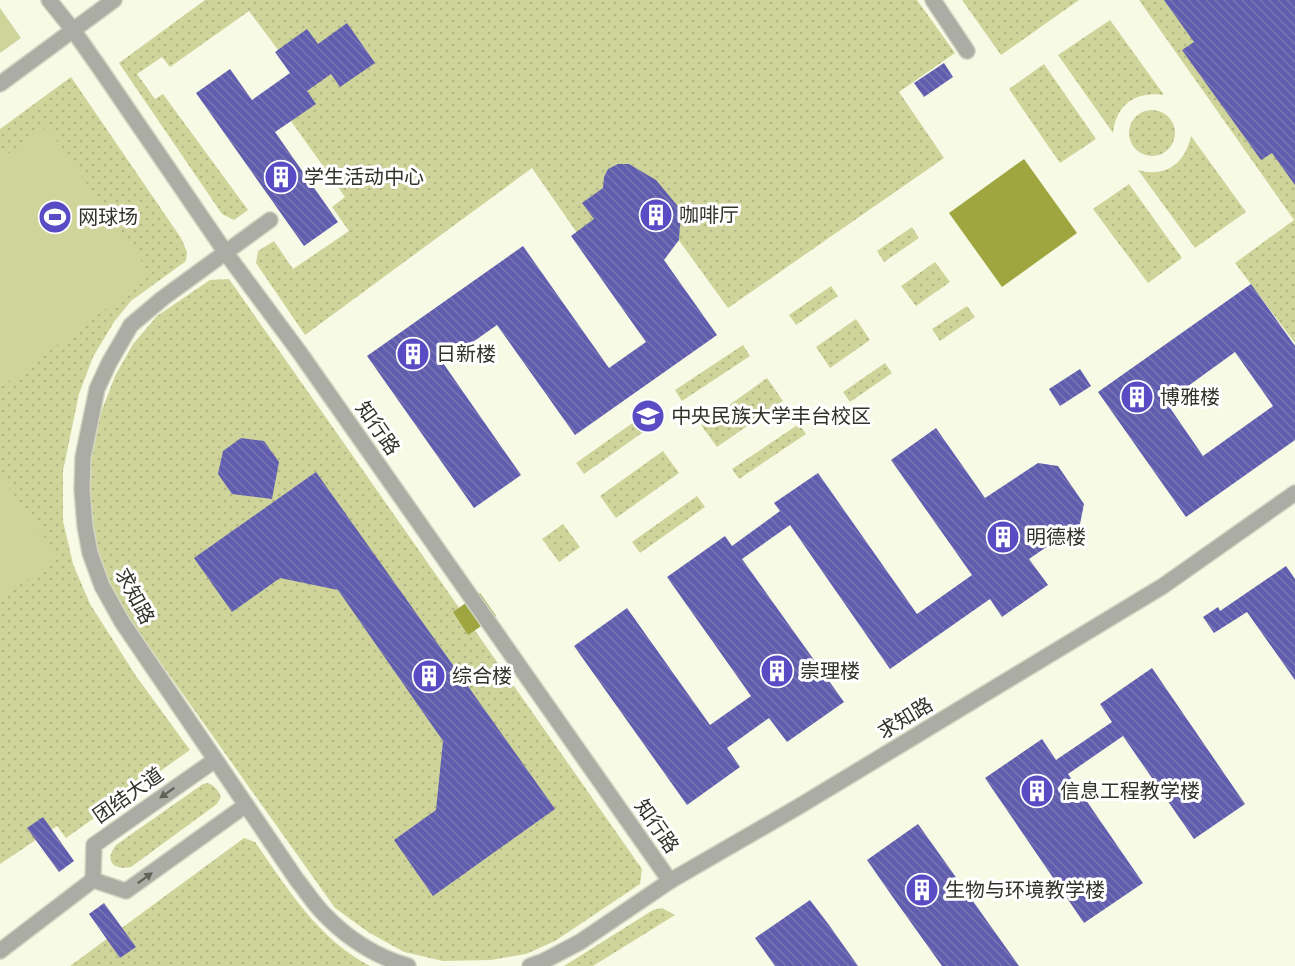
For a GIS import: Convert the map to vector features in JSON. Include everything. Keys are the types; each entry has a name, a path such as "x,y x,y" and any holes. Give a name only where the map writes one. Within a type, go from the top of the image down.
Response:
{"street":[{"name":"知行路","path":"49,0 73,30 226,253 670,881"},
{"path":"0,84 114,0"},
{"path":"933,0 967,51"},
{"name":"求知路","path":"270,220 163,298 131,325 97,389 83,457 82,490 85,526 90,553 102,586 122,622 297,880 323,913 357,943 388,960 408,966"},
{"name":"求知路","path":"530,966 544,962 580,942 670,881 798,807 1163,586 1295,493"},
{"name":"团结大道","path":"93,880 94,844 215,759"},
{"path":"0,951 93,880 126,891 246,805"}],"shaded area":[{"path":"205,0 917,0 955,53 899,92 944,158 728,308 649,199 584,243 532,168 305,335 256,263 258,251 274,241 293,269 349,231 332,207 345,197 281,107 299,78 249,11 170,67 162,57 137,74 155,99 163,94 248,210 234,220 222,214 119,63"},
{"path":"962,0 1079,0 1001,55"},
{"path":"1139,0 1295,0 1295,343 1235,263 1294,220"},
{"path":"0,8 21,38 0,53"},
{"path":"1110,20 1164,95 1144,95 1129,102 1118,115 1113,133 1058,55"},
{"path":"1044,64 1096,139 1060,163 1009,89"},
{"path":"71,77 181,238 187,252 186,261 131,301 114,322 93,357 79,394 63,471 63,521 73,564 90,604 136,676 190,750 66,838 57,826 0,864 0,129"},
{"path":"1152,110 1161,111 1168,117 1174,124 1174,142 1168,149 1161,155 1152,156 1143,155 1136,149 1130,142 1129,133 1130,124 1136,117 1143,111"},
{"name":"网球场","path":"47,127 151,275 0,388 0,159"},
{"path":"1191,136 1246,212 1195,248 1138,170 1157,172 1172,166 1184,154"},
{"path":"1024,159 1077,233 1002,287 949,213"},
{"path":"1129,184 1182,258 1148,283 1093,209"},
{"path":"912,227 919,238 884,262 877,251"},
{"path":"935,262 950,282 916,306 901,286"},
{"path":"229,279 642,869 640,884 555,941 526,954 491,960 443,961 404,952 368,932 335,908 106,586 89,523 89,461 100,415 115,376 133,344 157,316 210,280"},
{"path":"831,286 838,296 796,325 789,315"},
{"path":"967,306 975,317 940,341 932,329"},
{"path":"856,319 870,340 830,368 816,347"},
{"path":"743,345 750,356 682,401 675,390"},
{"path":"885,363 892,373 850,402 843,392"},
{"path":"767,378 783,401 717,447 701,425"},
{"path":"641,417 649,428 584,474 576,463"},
{"path":"799,424 806,434 739,479 732,469"},
{"path":"663,451 679,473 616,518 600,496"},
{"path":"0,475 59,558 0,598"},
{"path":"697,496 705,507 640,553 632,542"},
{"path":"563,524 580,547 559,562 542,539"},
{"path":"480,593 496,616 468,635 453,612"},
{"path":"208,783 216,788 221,797 217,804 131,867 119,867 112,863 112,850 116,845 203,784"},
{"path":"244,838 255,842 305,912 335,942 370,966 70,966"},
{"path":"662,908 675,915 593,966 564,966 653,910"}],"building":[{"path":"1164,0 1295,0 1295,185 1272,153 1261,160 1182,50 1194,42"},
{"name":"学生活动中心","path":"347,23 375,63 340,87 331,74 307,91 316,104 275,132 338,222 304,246 196,93 230,69 252,100 290,73 275,52 307,29 318,44"},
{"path":"944,63 953,77 924,97 914,83"},
{"name":"日新楼","path":"618,164 629,164 656,180 681,210 679,240 664,260 717,335 575,435 497,325 443,363 521,475 474,508 367,356 523,246 609,368 646,342 571,236 594,219 582,203 603,188 604,177 608,169"},
{"name":"博雅楼","path":"1251,284 1295,346 1295,440 1186,517 1098,392","holes":["1235,352 1273,406 1203,456 1166,402"]},
{"path":"1080,369 1091,386 1060,406 1049,389"},
{"path":"936,428 985,498 1038,463 1058,466 1084,504 1080,524 1029,559 1048,585 1002,617 990,599 890,669 790,525 742,559 844,702 787,742 769,718 727,748 740,767 687,805 574,646 627,608 710,725 751,696 667,577 725,536 732,546 780,511 774,503 818,473 917,614 972,575 891,460"},
{"path":"241,438 264,441 279,462 272,499 232,494 218,474 223,451"},
{"name":"综合楼","path":"316,472 555,809 433,896 394,840 436,810 443,741 338,590 280,578 232,612 194,558"},
{"path":"1286,566 1295,579 1295,680 1247,612 1214,633 1203,617 1218,607 1220,611"},
{"name":"信息工程教学楼","path":"1152,668 1245,804 1194,839 1123,736 1068,774 1143,883 1084,923 985,778 1042,739 1056,760 1112,722 1100,704"},
{"path":"43,817 74,861 59,872 27,828"},
{"name":"生物与环境教学楼","path":"918,824 1019,966 942,966 892,896 867,860"},
{"path":"810,900 858,966 775,966 755,938"},
{"path":"104,903 136,947 120,958 89,914"}],"place":[{"name":"学生活动中心","path":"281,177"},
{"name":"咖啡厅","path":"656,215"},
{"name":"网球场","path":"55,217"},
{"name":"日新楼","path":"413,354"},
{"name":"博雅楼","path":"1137,397"},
{"name":"中央民族大学丰台校区","path":"648,416"},
{"name":"明德楼","path":"1003,537"},
{"name":"崇理楼","path":"777,671"},
{"name":"综合楼","path":"429,676"},
{"name":"信息工程教学楼","path":"1037,791"},
{"name":"生物与环境教学楼","path":"922,890"}]}
